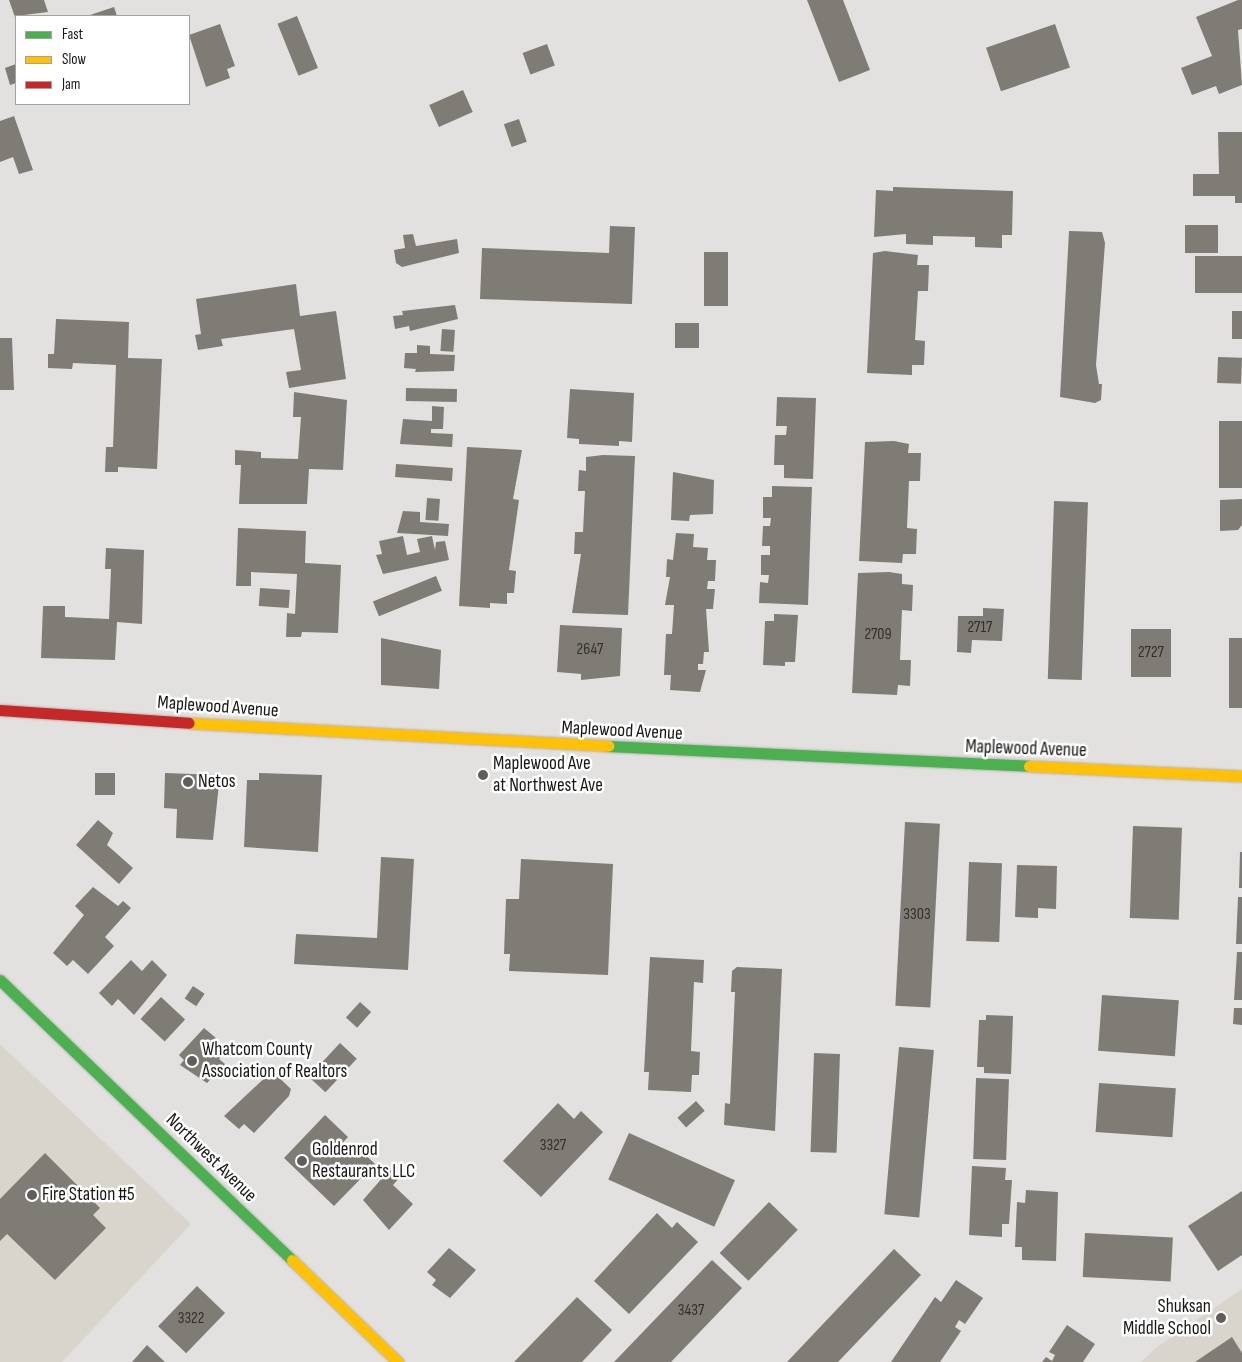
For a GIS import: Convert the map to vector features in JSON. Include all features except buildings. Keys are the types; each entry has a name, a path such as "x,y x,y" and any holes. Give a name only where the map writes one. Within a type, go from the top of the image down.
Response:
{"street":[{"name":"Maplewood Avenue","path":"0,710 576,746 1242,776"},
{"name":"Northwest Avenue","path":"0,980 398,1362"}],"shaded area":[{"path":"0,1044 191,1224 62,1362 0,1362"},
{"name":"Shuksan Middle School","path":"1242,1289 1242,1362 1141,1362 1157,1347"}],"traffic: fast":[{"path":"608,746 1029,766"},
{"path":"0,980 292,1260"}],"traffic: slow":[{"path":"189,723 608,746"},
{"path":"1029,766 1242,776"},
{"path":"292,1260 398,1362"}],"traffic: jam":[{"path":"0,710 189,723"}],"place":[{"name":"Maplewood Ave at Northwest Ave","path":"483,775"},
{"name":"Netos","path":"188,782"},
{"name":"Whatcom County Association of Realtors","path":"192,1061"},
{"name":"Goldenrod Restaurants LLC","path":"302,1161"},
{"name":"Fire Station #5","path":"32,1195"},
{"name":"Shuksan Middle School","path":"1221,1318"}]}
